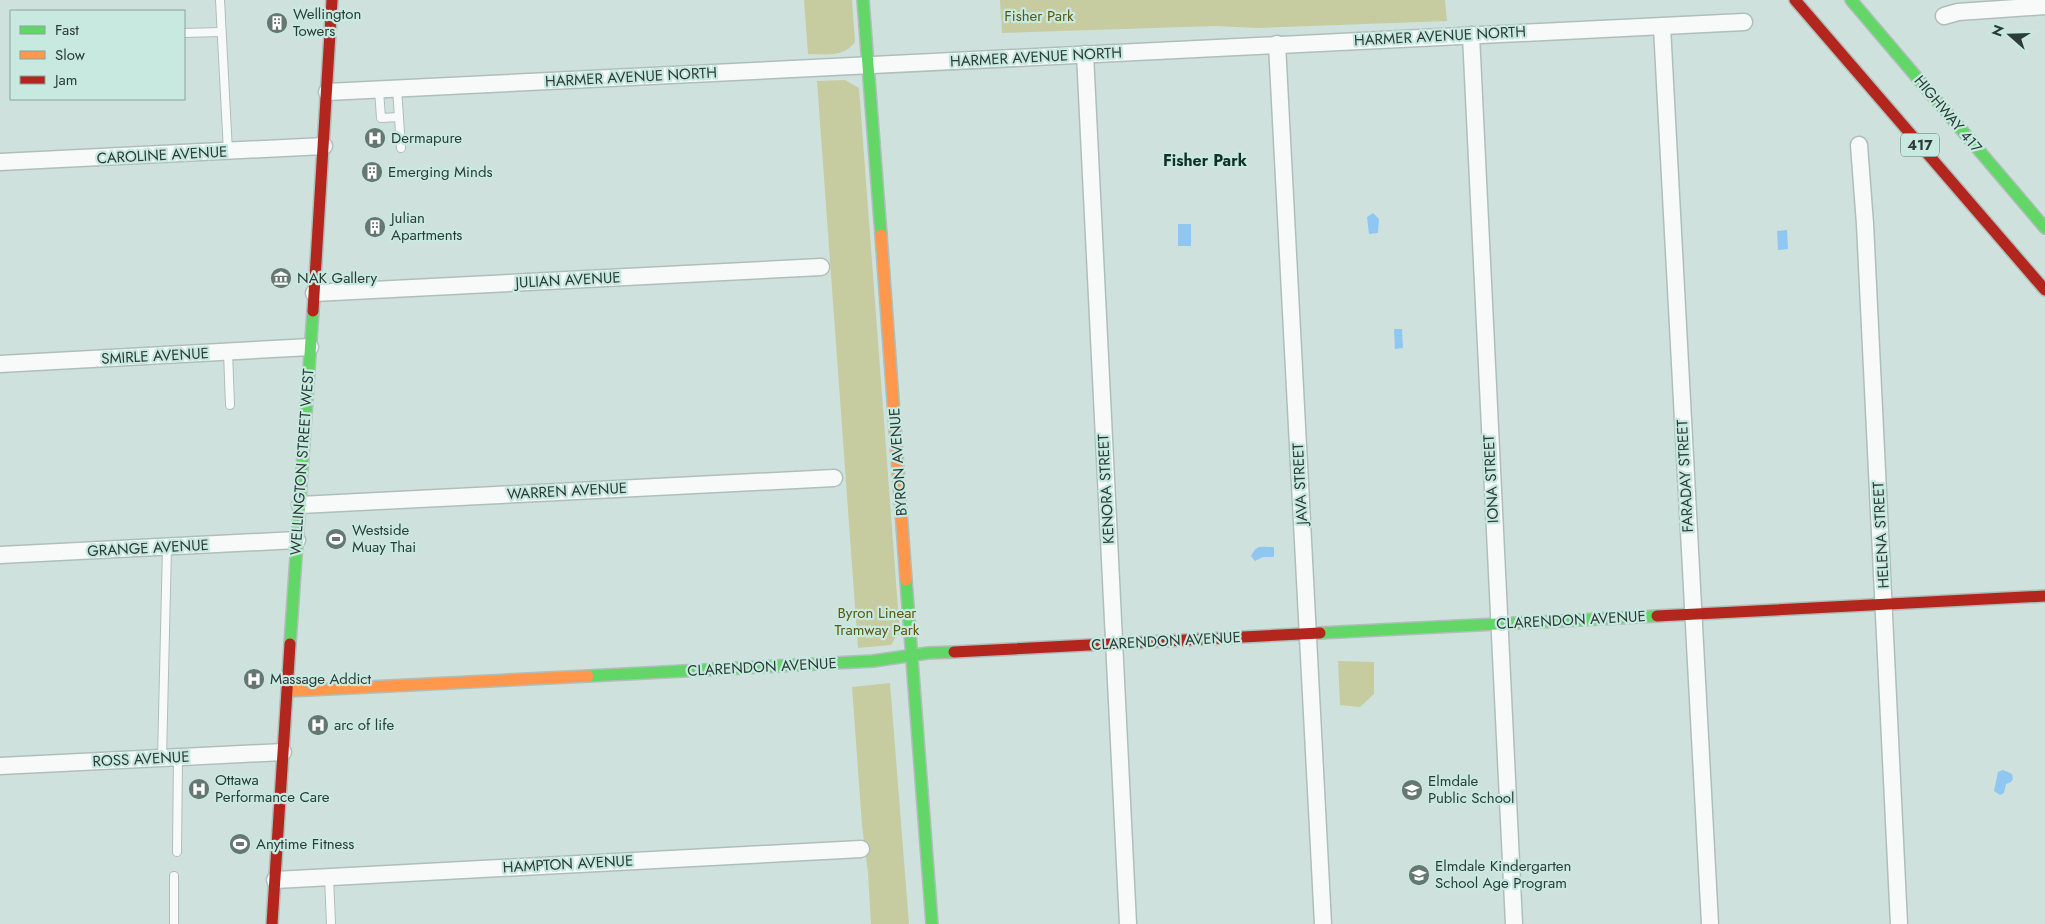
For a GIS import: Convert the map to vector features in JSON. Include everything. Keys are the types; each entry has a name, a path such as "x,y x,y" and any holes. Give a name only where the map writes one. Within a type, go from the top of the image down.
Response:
{"main road":[{"name":"WELLINGTON STREET WEST","path":"272,924 332,0"},
{"name":"BYRON AVENUE","path":"864,0 932,924"},
{"name":"417","path":"1796,0 2045,290"},
{"name":"HIGHWAY 417","path":"1850,0 2045,228"},
{"name":"CLARENDON AVENUE","path":"288,691 706,671 873,661 928,653 2045,596"}],"street":[{"path":"1944,16 1958,12 2045,6"},
{"name":"HARMER AVENUE NORTH","path":"327,92 1744,22"},
{"name":"FARADAY STREET","path":"1662,27 1710,924"},
{"name":"IONA STREET","path":"1471,35 1514,924"},
{"name":"JAVA STREET","path":"1277,44 1323,924"},
{"name":"KENORA STREET","path":"1085,54 1128,924"},
{"name":"HELENA STREET","path":"1859,145 1899,924"},
{"name":"CAROLINE AVENUE","path":"0,162 324,146"},
{"name":"JULIAN AVENUE","path":"314,293 821,267"},
{"name":"SMIRLE AVENUE","path":"0,364 310,347"},
{"name":"WARREN AVENUE","path":"300,505 834,478"},
{"name":"GRANGE AVENUE","path":"0,555 297,540"},
{"name":"ROSS AVENUE","path":"0,766 283,752"},
{"name":"HAMPTON AVENUE","path":"275,880 861,848"}],"lane":[{"path":"220,0 228,152"},
{"path":"185,33 221,32"},
{"path":"397,88 402,148"},
{"path":"379,90 381,118 399,117"},
{"path":"228,352 230,405"},
{"path":"167,547 170,757 177,852"},
{"path":"174,876 174,924"},
{"path":"329,877 331,924"}],"green space":[{"path":"804,0 852,0 855,42 840,53 808,54"},
{"name":"Fisher Park","path":"1000,0 1445,0 1447,21 1258,28 1214,26 1002,33"},
{"name":"Byron Linear Tramway Park","path":"845,80 859,88 900,635 897,635 891,645 858,648 817,81"},
{"path":"1338,661 1374,662 1374,694 1360,707 1340,705"},
{"name":"Byron Linear Tramway Park","path":"890,683 909,924 871,924 852,687"}],"water":[{"path":"1373,213 1379,219 1378,233 1369,234 1367,217"},
{"path":"1178,224 1191,224 1191,246 1178,246"},
{"path":"1787,230 1788,249 1778,250 1777,231"},
{"path":"1394,329 1402,329 1403,348 1395,349"},
{"path":"1274,547 1274,557 1263,557 1255,561 1251,556 1257,548"},
{"path":"2003,770 2012,774 2013,779 2006,784 2004,793 2000,795 1994,791 1998,772"}],"traffic: fast":[{"path":"863,0 881,235"},
{"path":"1851,0 2045,228"},
{"path":"290,644 313,311"},
{"path":"906,580 932,924"},
{"path":"1320,633 1657,616"},
{"path":"588,676 873,661 928,653 954,652"}],"traffic: slow":[{"path":"881,235 906,580"},
{"path":"288,691 588,676"}],"traffic: jam":[{"path":"313,311 332,0"},
{"path":"1795,0 2045,290"},
{"path":"1657,616 2045,596"},
{"path":"954,652 1320,633"},
{"path":"272,924 290,644"}],"place":[{"name":"Wellington Towers","path":"277,23"},
{"name":"Dermapure","path":"375,138"},
{"name":"Emerging Minds","path":"372,172"},
{"name":"Julian Apartments","path":"375,227"},
{"name":"NAK Gallery","path":"281,278"},
{"name":"Westside Muay Thai","path":"336,539"},
{"name":"Massage Addict","path":"254,679"},
{"name":"arc of life","path":"318,725"},
{"name":"Ottawa Performance Care","path":"199,789"},
{"name":"Elmdale Public School","path":"1412,790"},
{"name":"Anytime Fitness","path":"240,844"},
{"name":"Elmdale Kindergarten School Age Program","path":"1419,875"}],"district":[{"name":"Fisher Park","path":"1205,160"}]}
